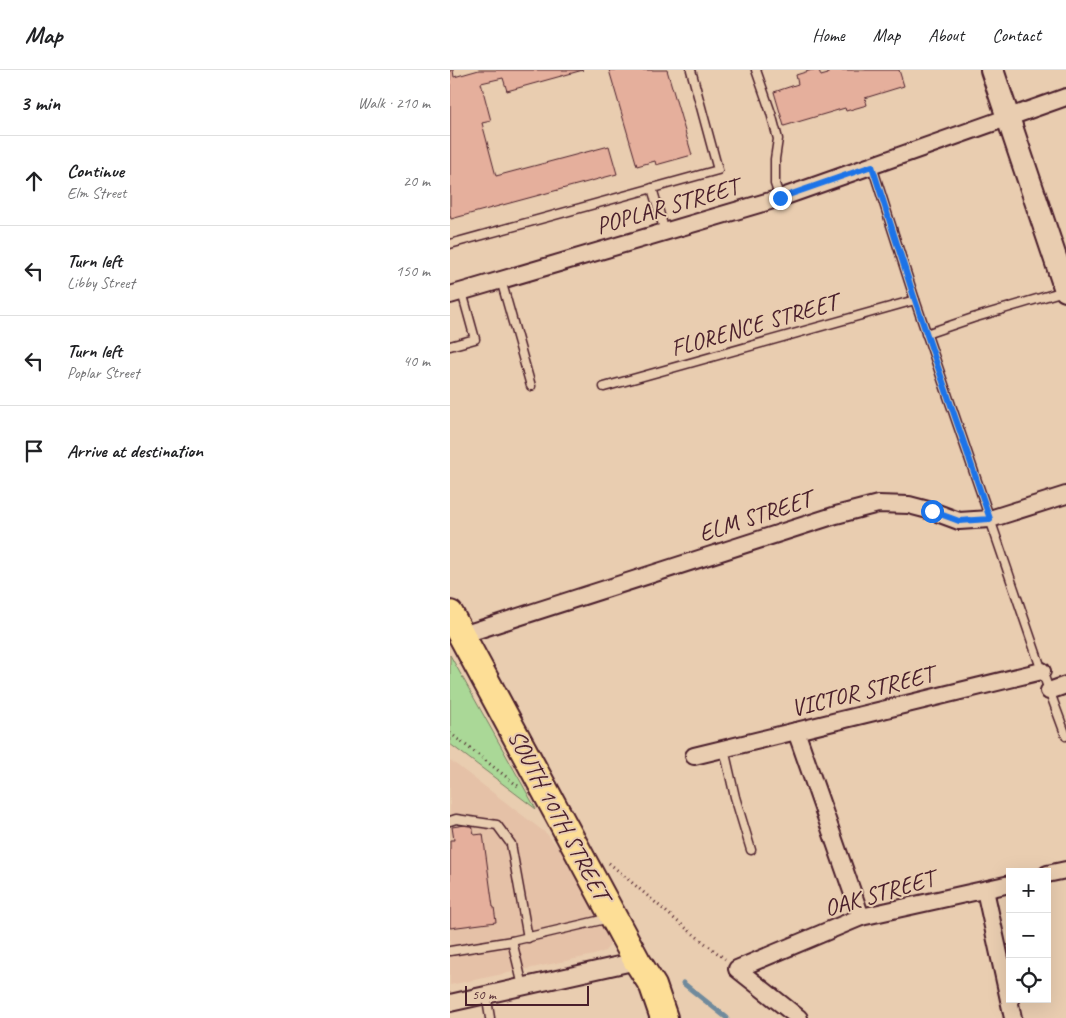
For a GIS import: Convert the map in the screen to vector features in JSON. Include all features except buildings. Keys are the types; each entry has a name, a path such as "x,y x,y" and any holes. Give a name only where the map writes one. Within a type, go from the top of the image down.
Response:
{"highway":[{"name":"SOUTH 10TH STREET","path":"456,624 637,961 654,986 664,1018"}],"main road":[{"path":"992,70 1066,290"}],"street":[{"name":"POPLAR STREET","path":"456,293 780,198 1066,97"},
{"name":"ELM STREET","path":"456,624 878,504 909,505 959,521 990,519 1066,495"},
{"name":"VICTOR STREET","path":"694,756 1042,671"},
{"path":"1049,691 1066,685"},
{"path":"796,731 861,917"},
{"path":"1051,873 1066,870"},
{"name":"OAK STREET","path":"799,1018 737,969 861,917 1006,885"},
{"path":"985,890 1013,1018"},
{"path":"450,1003 637,961"}],"lane":[{"path":"450,244 718,170 692,70"},
{"path":"756,70 772,113 778,139 775,184 780,198"},
{"path":"872,166 926,334 1066,736"},
{"path":"652,188 665,232"},
{"path":"501,280 531,386"},
{"path":"926,334 1066,290"},
{"path":"450,346 475,339 456,293"},
{"name":"FLORENCE STREET","path":"604,387 915,300"},
{"path":"724,749 735,797 751,850"},
{"path":"450,821 456,820 497,825 511,844 528,938"},
{"path":"450,951 512,942 614,918"},
{"path":"512,942 523,986"},
{"path":"486,994 490,1018"}],"shaded area":[{"path":"450,760 547,834 567,858 610,937 610,945 605,951 594,955 450,985"}],"green space":[{"path":"450,655 536,809 450,744"}],"waterway":[{"path":"683,983 727,1018"}],"route":[{"path":"780,198 872,166 915,300 990,519 959,521 932,511"}]}
